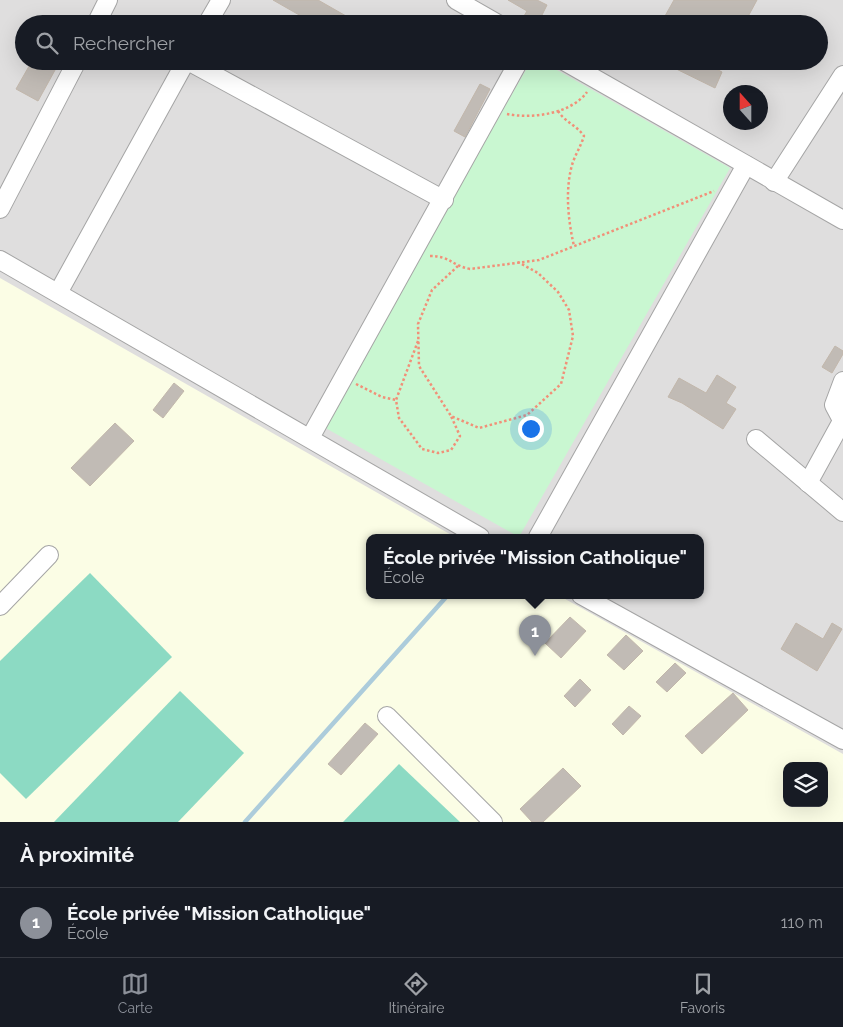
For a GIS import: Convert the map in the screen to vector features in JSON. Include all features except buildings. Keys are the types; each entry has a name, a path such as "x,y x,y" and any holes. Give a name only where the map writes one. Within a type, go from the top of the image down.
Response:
{"street":[{"path":"100,15 108,0"},
{"path":"212,15 220,0"},
{"path":"456,0 482,15"},
{"path":"0,208 71,70"},
{"path":"58,294 182,70"},
{"path":"204,70 444,200"},
{"path":"310,438 342,377 444,200 514,70"},
{"path":"579,70 843,220"},
{"path":"774,182 843,75"},
{"path":"540,534 746,165"},
{"path":"0,260 475,534"},
{"path":"808,483 843,421 834,405 843,381"},
{"path":"756,440 843,512"},
{"path":"0,606 49,555"},
{"path":"588,599 843,740"},
{"path":"387,716 493,822"}],"path":[{"path":"494,108 509,115 545,114 568,108 586,94 593,78"},
{"path":"558,111 564,120 576,124 584,136 572,164 570,183 568,218 574,246"},
{"path":"413,254 419,256 443,256 458,266 470,269 539,260 718,189 729,196"},
{"path":"451,416 479,428 527,415 561,384 573,336 569,310 558,292 538,273 518,262"},
{"path":"419,339 396,400 399,418 422,448 438,453 451,450 460,436 451,416 419,366 419,339 418,324 432,290 458,266"},
{"path":"342,377 382,397 396,400"}],"shaded area":[{"path":"0,0 843,0 843,822 0,822"},
{"path":"0,278 450,534 366,534 366,599 565,599 843,754 843,822 0,822"}],"green space":[{"path":"526,70 557,70 730,168 521,534 514,534 322,426"},
{"path":"90,573 172,657 26,799 0,773 0,661"},
{"path":"180,691 244,753 178,822 54,822"},
{"path":"399,764 460,822 343,822"}],"waterway":[{"path":"245,822 444,599"}],"place":[{"name":"École privée \"Mission Catholique\"","path":"535,656"}]}
